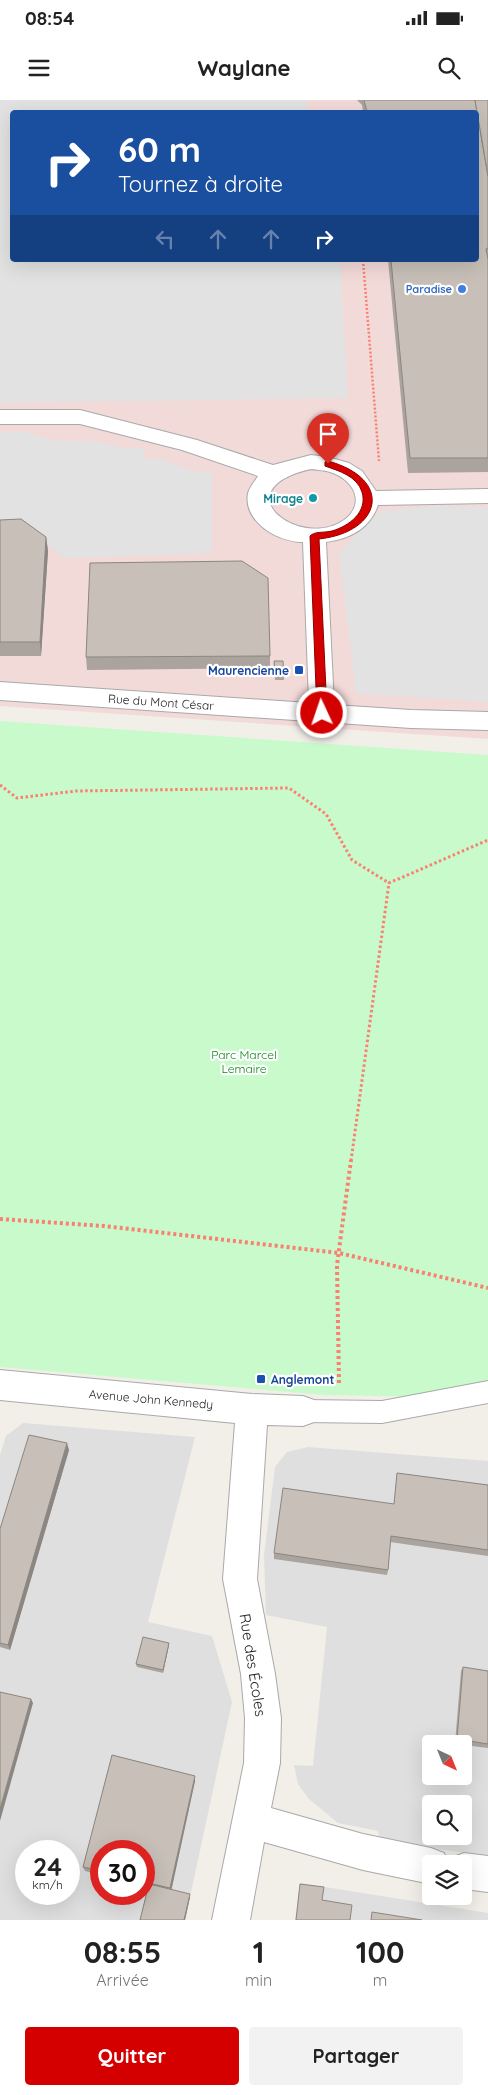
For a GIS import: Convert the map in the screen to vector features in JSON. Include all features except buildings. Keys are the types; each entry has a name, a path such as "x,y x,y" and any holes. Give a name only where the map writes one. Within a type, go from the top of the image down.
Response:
{"street":[{"path":"0,417 80,417 189,445 273,473"},
{"path":"311,462 328,464 344,469 356,477 365,487 368,498 366,510 359,520 347,529 332,534 314,536 295,534 279,528 266,519 259,507 257,495 262,483 273,473 297,464 311,462"},
{"path":"368,498 488,496"},
{"path":"314,536 322,713"},
{"name":"Rue du Mont César","path":"0,691 411,719 488,721"},
{"name":"Avenue John Kennedy","path":"0,1385 252,1409 303,1411"},
{"name":"Rue des Écoles","path":"232,1920 262,1763 263,1718 258,1674 240,1579 252,1409"},
{"path":"251,1820 294,1834 388,1859 422,1865"},
{"path":"472,1871 488,1874"}],"lane":[{"path":"303,1411 382,1412 488,1392"}],"path":[{"path":"363,262 378,460 383,466"},
{"path":"0,785 17,798 76,791 289,788 326,814 352,860 389,883"},
{"path":"389,883 488,840"},
{"path":"340,1411 336,1265 389,883"},
{"path":"0,1219 104,1226 338,1253 488,1288"}],"shaded area":[{"path":"0,100 488,100 488,739 0,706"},
{"path":"0,100 308,100 308,110 10,110 10,262 340,262 348,398 0,403"},
{"path":"0,432 25,432 55,441 93,441 124,448 144,448 144,459 161,459 192,471 212,472 212,553 65,558 24,528 0,529"},
{"path":"433,506 488,507 488,702 356,693 339,552 380,511"},
{"path":"23,1423 195,1437 148,1622 212,1636 232,1702 185,1920 0,1920 0,1455 6,1436"},
{"path":"308,1447 488,1461 488,1856 380,1841 378,1831 338,1823 309,1799 298,1784 294,1765 313,1766 327,1627 266,1615 264,1555 275,1467 287,1452"},
{"path":"300,1883 422,1902 422,1905 438,1905 488,1913 488,1920 295,1920"}],"green space":[{"name":"Parc Marcel Lemaire","path":"0,721 488,755 488,1398 325,1395 0,1367"}],"place":[{"name":"Paradise","path":"462,289"},
{"name":"Mirage","path":"313,498"},
{"name":"Maurencienne","path":"299,670"},
{"name":"Anglemont","path":"261,1379"}],"route":[{"path":"322,713 314,536 332,534 347,529 359,520 366,510 368,498 365,487 356,477 344,469 328,464"}]}
